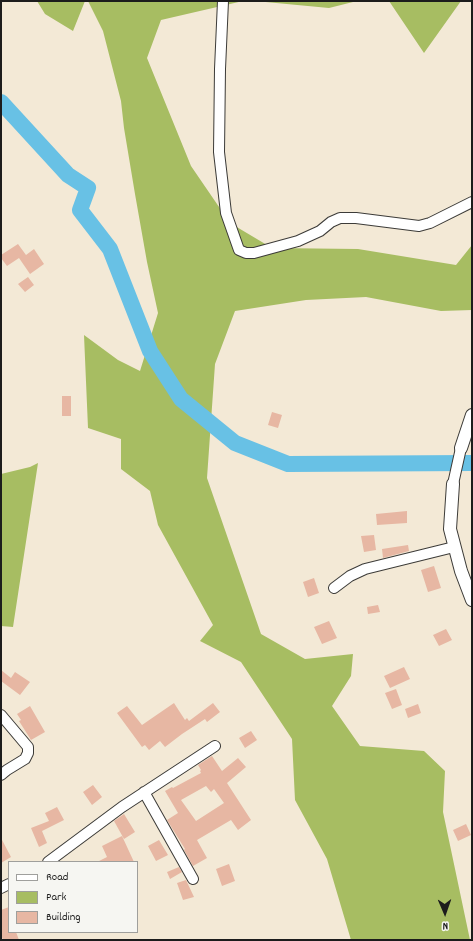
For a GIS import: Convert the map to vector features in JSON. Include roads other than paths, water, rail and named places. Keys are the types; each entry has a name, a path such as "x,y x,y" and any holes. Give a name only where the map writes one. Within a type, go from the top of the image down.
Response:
{"street":[{"path":"223,1 219,152 226,213 239,250 246,253 254,253 298,241 320,230 330,222 340,218 356,218 419,226 472,202"},
{"path":"472,415 461,448 453,484 450,528 460,571 472,600"},
{"path":"334,588 350,576 365,569 454,547"},
{"path":"1,715 28,747 28,753 25,759 1,775"},
{"path":"49,861 122,807 215,746"},
{"path":"144,792 193,878"}],"waterway":[{"path":"1,102 68,175 88,188 80,210 110,249 150,351 181,399 235,443 288,464 472,463"}]}
